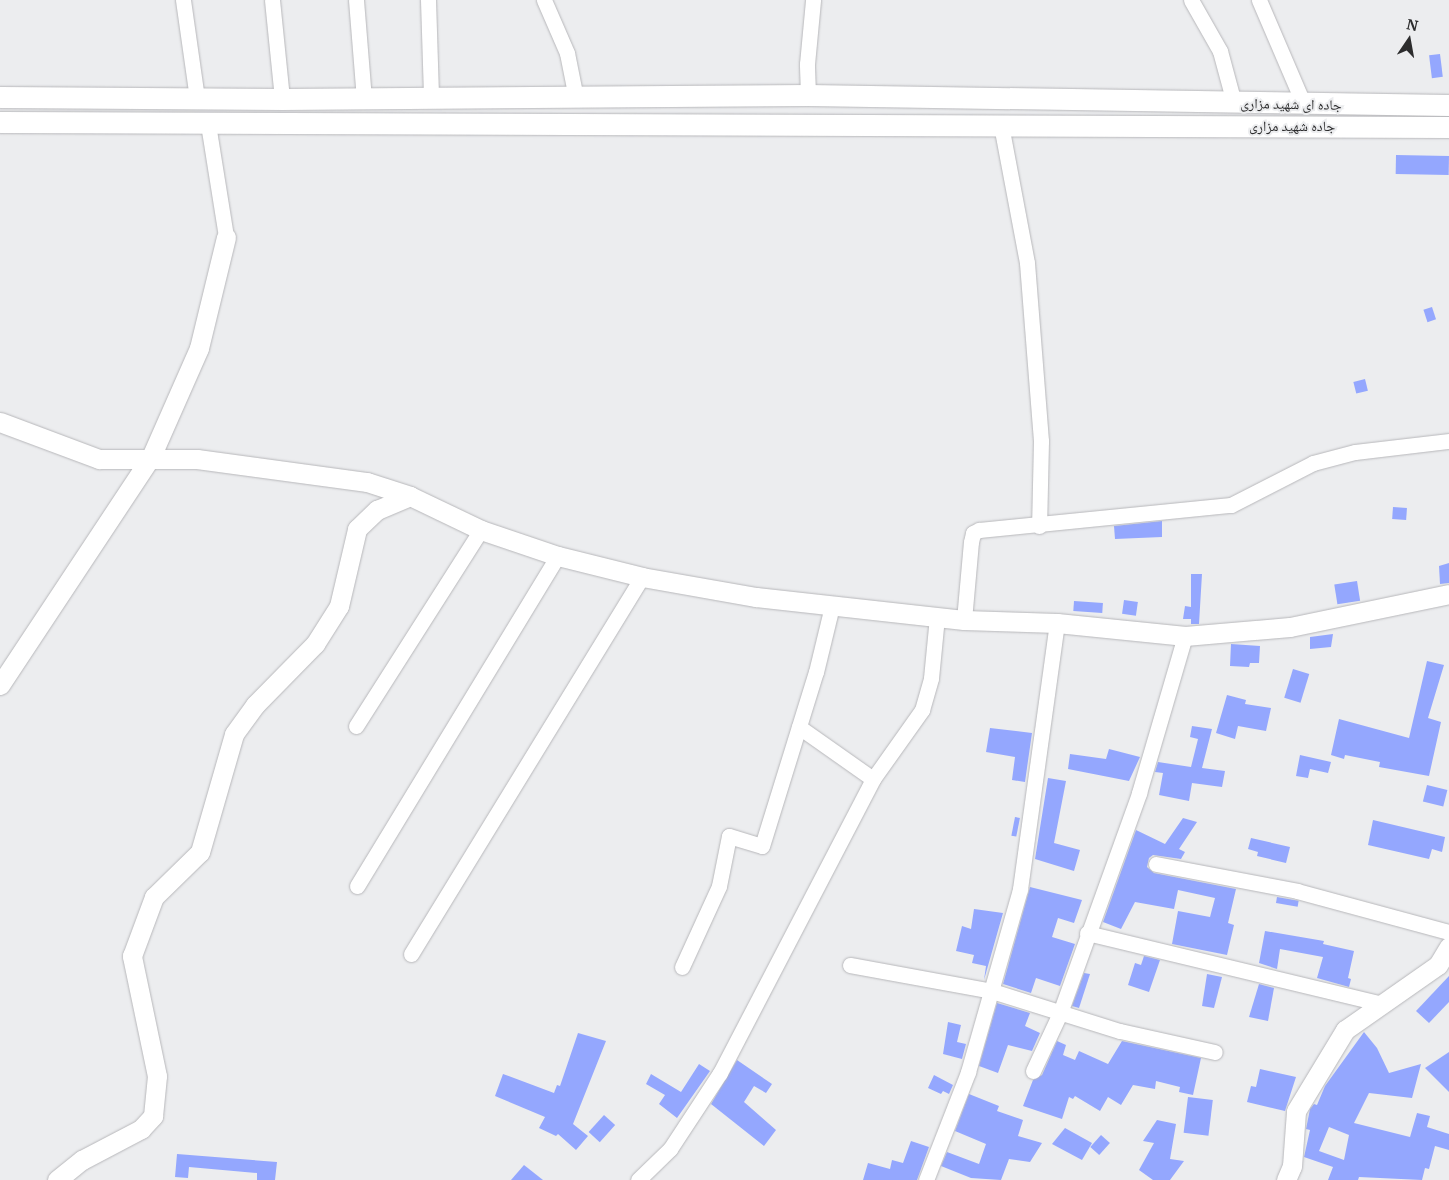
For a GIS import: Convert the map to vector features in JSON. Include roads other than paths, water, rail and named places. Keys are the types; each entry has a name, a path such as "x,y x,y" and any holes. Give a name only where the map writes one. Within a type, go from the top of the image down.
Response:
{"main road":[{"name":"جاده ای شهید مزاری","path":"10,97 364,99 808,96 1192,103 1449,105"},
{"path":"10,97 10,122"},
{"path":"1133,101 1145,112 1143,119 1136,124"},
{"path":"1192,103 1182,110 1179,117 1182,122 1193,125"},
{"name":"جاده شهید مزاری","path":"10,122 208,124 1136,124 1449,127"}],"street":[{"path":"183,0 197,98"},
{"path":"272,0 282,99"},
{"path":"356,0 364,99"},
{"path":"428,0 431,98"},
{"path":"544,0 567,53 576,98"},
{"path":"808,96 807,64 813,0"},
{"path":"1191,0 1220,51 1234,103"},
{"path":"1259,0 1304,104"},
{"path":"0,685 151,457 198,348 226,237 208,124"},
{"path":"1001,125 1027,263 1041,441 1039,526"},
{"path":"0,422 99,459 151,457 197,460 367,482 410,496 481,530 558,556 642,577 756,597 964,620 1057,623 1185,636 1290,627 1449,594"},
{"path":"964,620 973,533 1231,505 1313,463 1355,452 1449,441"},
{"path":"57,1180 82,1160 141,1129 153,1116 157,1076 132,956 154,898 200,852 234,734 255,705 315,644 339,606 358,529 377,510 410,496"},
{"path":"356,726 481,530"},
{"path":"357,886 558,556"},
{"path":"411,954 642,577"},
{"path":"682,967 718,886 729,836 762,846 799,727 832,606"},
{"path":"638,1180 670,1149 720,1073 873,780 922,710 931,678 937,617"},
{"path":"926,1180 968,1072 1020,889 1030,837 1057,623"},
{"path":"1033,1071 1060,1013 1087,933 1139,793 1185,636"},
{"path":"799,727 873,780"},
{"path":"1156,864 1297,891 1449,932"},
{"path":"1087,933 1382,1004"},
{"path":"1286,1180 1292,1166 1296,1111 1345,1030 1438,965 1449,947"},
{"path":"850,965 992,991 1120,1031 1215,1052"}]}
